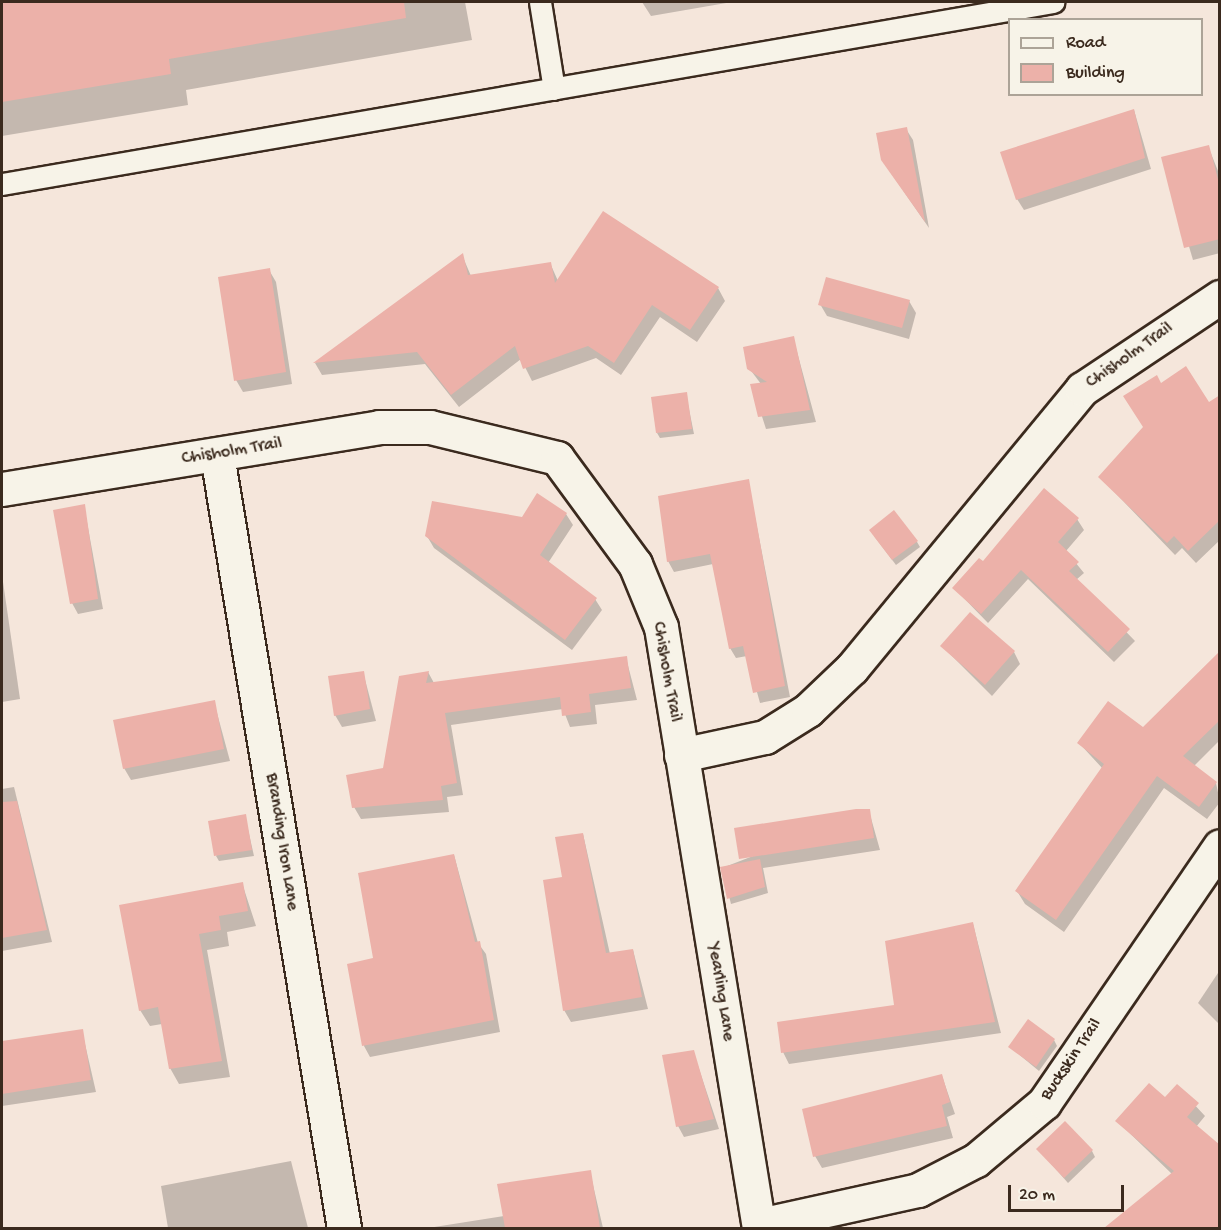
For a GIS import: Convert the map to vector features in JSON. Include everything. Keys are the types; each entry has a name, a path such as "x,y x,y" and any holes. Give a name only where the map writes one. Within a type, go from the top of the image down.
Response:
{"street":[{"name":"Chisholm Trail","path":"2,489 379,427 430,427 557,458 635,564 661,627 681,755 765,737 808,710 852,668 1082,389 1220,297"},
{"name":"Branding Iron Lane","path":"217,455 344,1228"},
{"name":"Yearling Lane","path":"681,755 759,1227"},
{"name":"Buckskin Trail","path":"759,1227 918,1190 976,1160 1044,1102 1220,846"}],"lane":[{"path":"540,2 554,89"},
{"path":"2,184 1053,2"}],"building":[{"path":"2,2 404,2 406,18 169,59 171,74 2,102"},
{"path":"1134,109 1145,158 1016,200 1000,152"},
{"path":"907,127 925,222 881,160 876,133"},
{"path":"1209,145 1220,187 1220,239 1184,248 1161,157"},
{"path":"603,211 719,287 690,330 652,305 614,363 588,346 523,369 515,346 451,395 417,352 313,363 463,253 468,275 551,262 555,283"},
{"path":"270,268 286,372 234,381 218,277"},
{"path":"826,277 910,300 902,328 818,305"},
{"path":"794,336 810,410 758,417 750,384 767,382 747,369 743,347"},
{"path":"1186,366 1209,402 1220,395 1220,520 1188,551 1174,536 1167,543 1098,477 1143,427 1123,396 1157,375 1161,383"},
{"path":"687,392 692,429 656,433 651,397"},
{"path":"749,479 785,686 753,693 743,646 729,649 710,554 667,562 658,496"},
{"path":"1044,488 1079,518 1058,542 1079,562 1069,571 1130,629 1108,652 1021,570 981,614 952,588 979,558 983,561"},
{"path":"537,493 567,513 540,555 597,598 565,640 425,536 432,501 522,517"},
{"path":"85,504 98,599 70,604 53,510"},
{"path":"894,510 918,541 892,560 869,530"},
{"path":"970,612 1015,651 985,685 940,646"},
{"path":"1220,651 1220,720 1183,756 1217,782 1199,807 1157,776 1056,920 1015,891 1104,764 1077,743 1108,701 1143,727"},
{"path":"627,656 631,688 589,694 591,712 562,716 560,697 445,713 457,783 441,786 443,800 352,808 346,775 383,768 399,676 429,671 426,683"},
{"path":"364,671 370,709 334,716 328,676"},
{"path":"215,700 224,749 123,769 113,720"},
{"path":"17,801 47,930 2,938 2,802"},
{"path":"856,809 870,809 874,838 739,859 734,828"},
{"path":"246,814 252,850 214,856 208,821"},
{"path":"583,833 606,953 633,949 642,997 563,1011 543,880 562,877 555,837"},
{"path":"454,854 475,942 480,941 494,1020 362,1046 347,964 373,958 358,873"},
{"path":"760,859 765,887 727,899 720,867"},
{"path":"243,882 248,911 219,916 221,930 199,934 222,1061 169,1069 158,1007 139,1011 119,905"},
{"path":"973,922 995,1022 781,1053 777,1022 894,1005 885,941"},
{"path":"1028,1019 1055,1039 1036,1067 1008,1047"},
{"path":"83,1029 91,1080 2,1094 2,1041"},
{"path":"694,1050 714,1119 676,1127 662,1055"},
{"path":"942,1074 950,1102 942,1105 947,1126 813,1157 802,1109"},
{"path":"1149,1083 1165,1097 1177,1084 1199,1103 1187,1117 1220,1145 1220,1228 1104,1228 1174,1171 1115,1121"},
{"path":"1065,1121 1093,1150 1064,1178 1036,1149"},
{"path":"591,1170 600,1228 505,1228 497,1184"}]}
